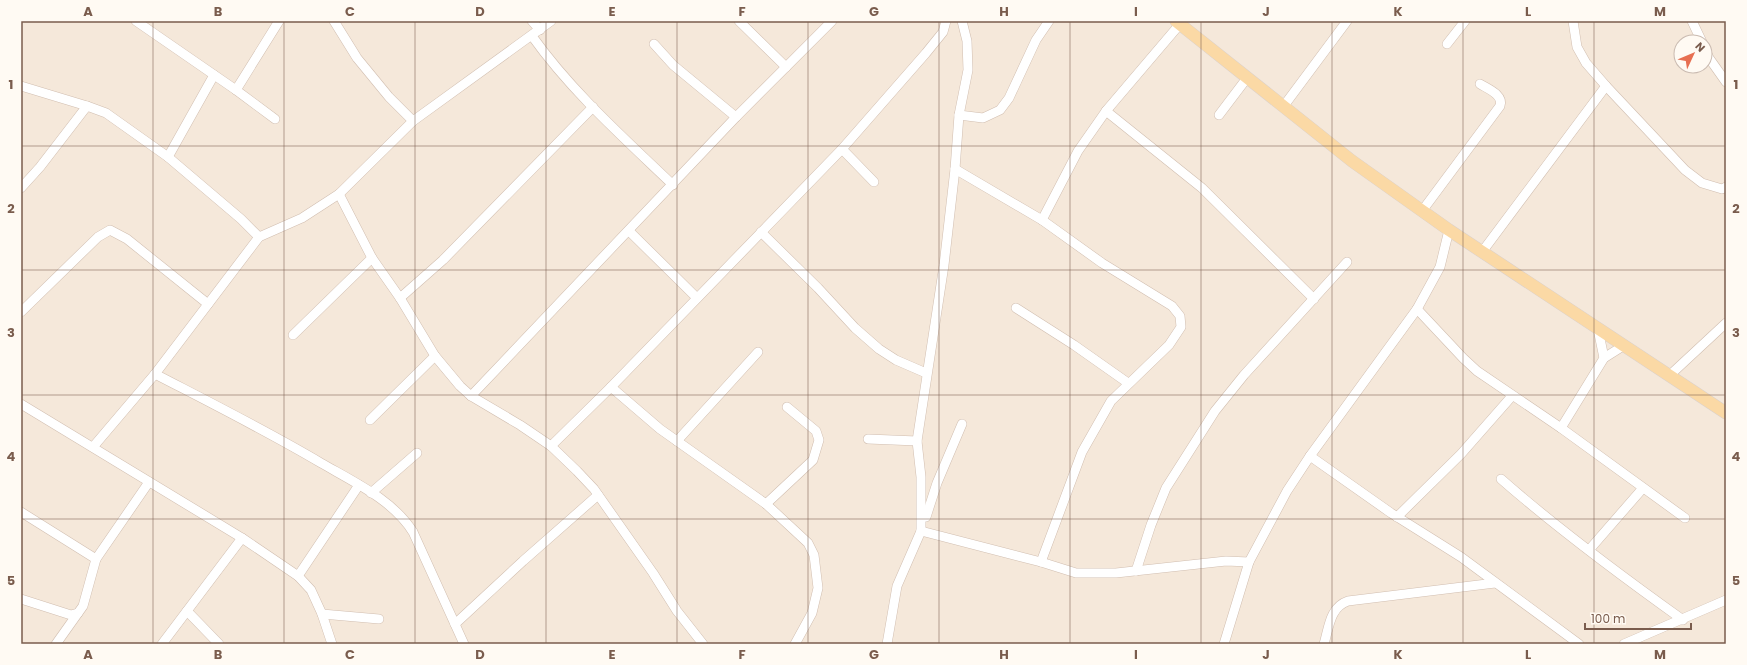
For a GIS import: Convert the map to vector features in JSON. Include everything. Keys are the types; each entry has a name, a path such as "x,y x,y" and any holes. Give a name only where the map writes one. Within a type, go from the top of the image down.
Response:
{"main road":[{"path":"1178,23 1283,108 1352,161 1422,211 1623,346 1670,375 1726,413"}],"street":[{"path":"236,90 279,21"},
{"path":"334,21 357,58 389,97 413,121"},
{"path":"532,21 540,30"},
{"path":"93,447 155,374 258,237 302,218 339,194 413,121 551,21"},
{"path":"739,21 786,67"},
{"path":"471,396 736,118 832,21"},
{"path":"551,446 611,387 842,149 926,53 943,32 946,21"},
{"path":"887,644 897,586 921,531 921,477 917,441 926,373 944,265 955,169 959,115 968,70 967,41 962,21"},
{"path":"959,115 983,118 1000,110 1009,98 1036,40 1049,21"},
{"path":"1283,108 1347,21"},
{"path":"1448,44 1465,21"},
{"path":"1573,21 1577,47 1586,63 1606,86 1685,170 1702,183 1722,189 1726,187"},
{"path":"1692,21 1698,34"},
{"path":"138,22 236,90 275,120"},
{"path":"1042,220 1078,151 1106,111 1178,23"},
{"path":"532,36 557,69 593,107 673,185"},
{"path":"654,44 673,65 736,118"},
{"path":"1713,64 1726,82"},
{"path":"168,157 214,75"},
{"path":"1219,115 1247,78"},
{"path":"1422,211 1502,103 1500,98 1480,84"},
{"path":"21,86 87,106 106,114 168,157 241,219 258,237"},
{"path":"1482,252 1606,86"},
{"path":"21,188 40,167 87,106"},
{"path":"400,298 443,260 593,107"},
{"path":"1106,111 1202,188 1314,299"},
{"path":"842,149 874,182"},
{"path":"955,169 1042,220 1102,263 1172,306 1180,316 1182,327 1169,345 1111,401 1082,452 1041,562"},
{"path":"339,194 372,258 400,298 435,356 460,386 471,396 520,425 551,446 577,471 598,495 653,573 677,611 704,644"},
{"path":"21,312 98,237 110,230 127,239 208,304"},
{"path":"1224,644 1249,562 1287,491 1310,456 1417,309 1440,267 1449,230"},
{"path":"629,231 697,298"},
{"path":"761,232 818,288 855,328 879,349 896,360 926,373"},
{"path":"293,335 372,258"},
{"path":"1136,571 1151,525 1166,488 1215,410 1244,375 1347,262"},
{"path":"1016,308 1074,345 1128,383"},
{"path":"1417,309 1477,371 1561,428 1685,518"},
{"path":"1670,375 1726,323"},
{"path":"1598,329 1604,358"},
{"path":"1561,428 1604,358 1623,346"},
{"path":"677,442 758,352"},
{"path":"370,420 435,356"},
{"path":"155,374 260,427 359,485 404,518 413,532 464,644"},
{"path":"611,387 677,442 766,504 808,543 814,555 818,588 812,613 795,644"},
{"path":"1397,517 1461,454 1512,396"},
{"path":"21,404 242,538 298,576 311,590 322,614 332,644"},
{"path":"766,504 813,460 819,440 816,431 787,407"},
{"path":"926,517 937,484 962,424"},
{"path":"868,439 917,441"},
{"path":"371,493 417,453"},
{"path":"1310,456 1397,517 1461,557 1578,644"},
{"path":"921,477 937,484"},
{"path":"1501,479 1540,513 1631,583 1683,620"},
{"path":"56,644 83,606 96,559 149,482"},
{"path":"298,576 359,485"},
{"path":"1589,550 1643,488"},
{"path":"455,624 523,561 598,495"},
{"path":"21,512 96,559"},
{"path":"921,531 1041,562 1076,573 1116,573 1226,561 1249,562"},
{"path":"162,644 242,538"},
{"path":"1324,644 1335,610 1348,601 1495,583"},
{"path":"21,599 71,615 78,613"},
{"path":"1624,644 1683,620 1726,600"},
{"path":"187,611 219,644"},
{"path":"322,614 378,619"}],"shaded area":[{"path":"21,21 1726,21 1726,644 21,644"}]}
